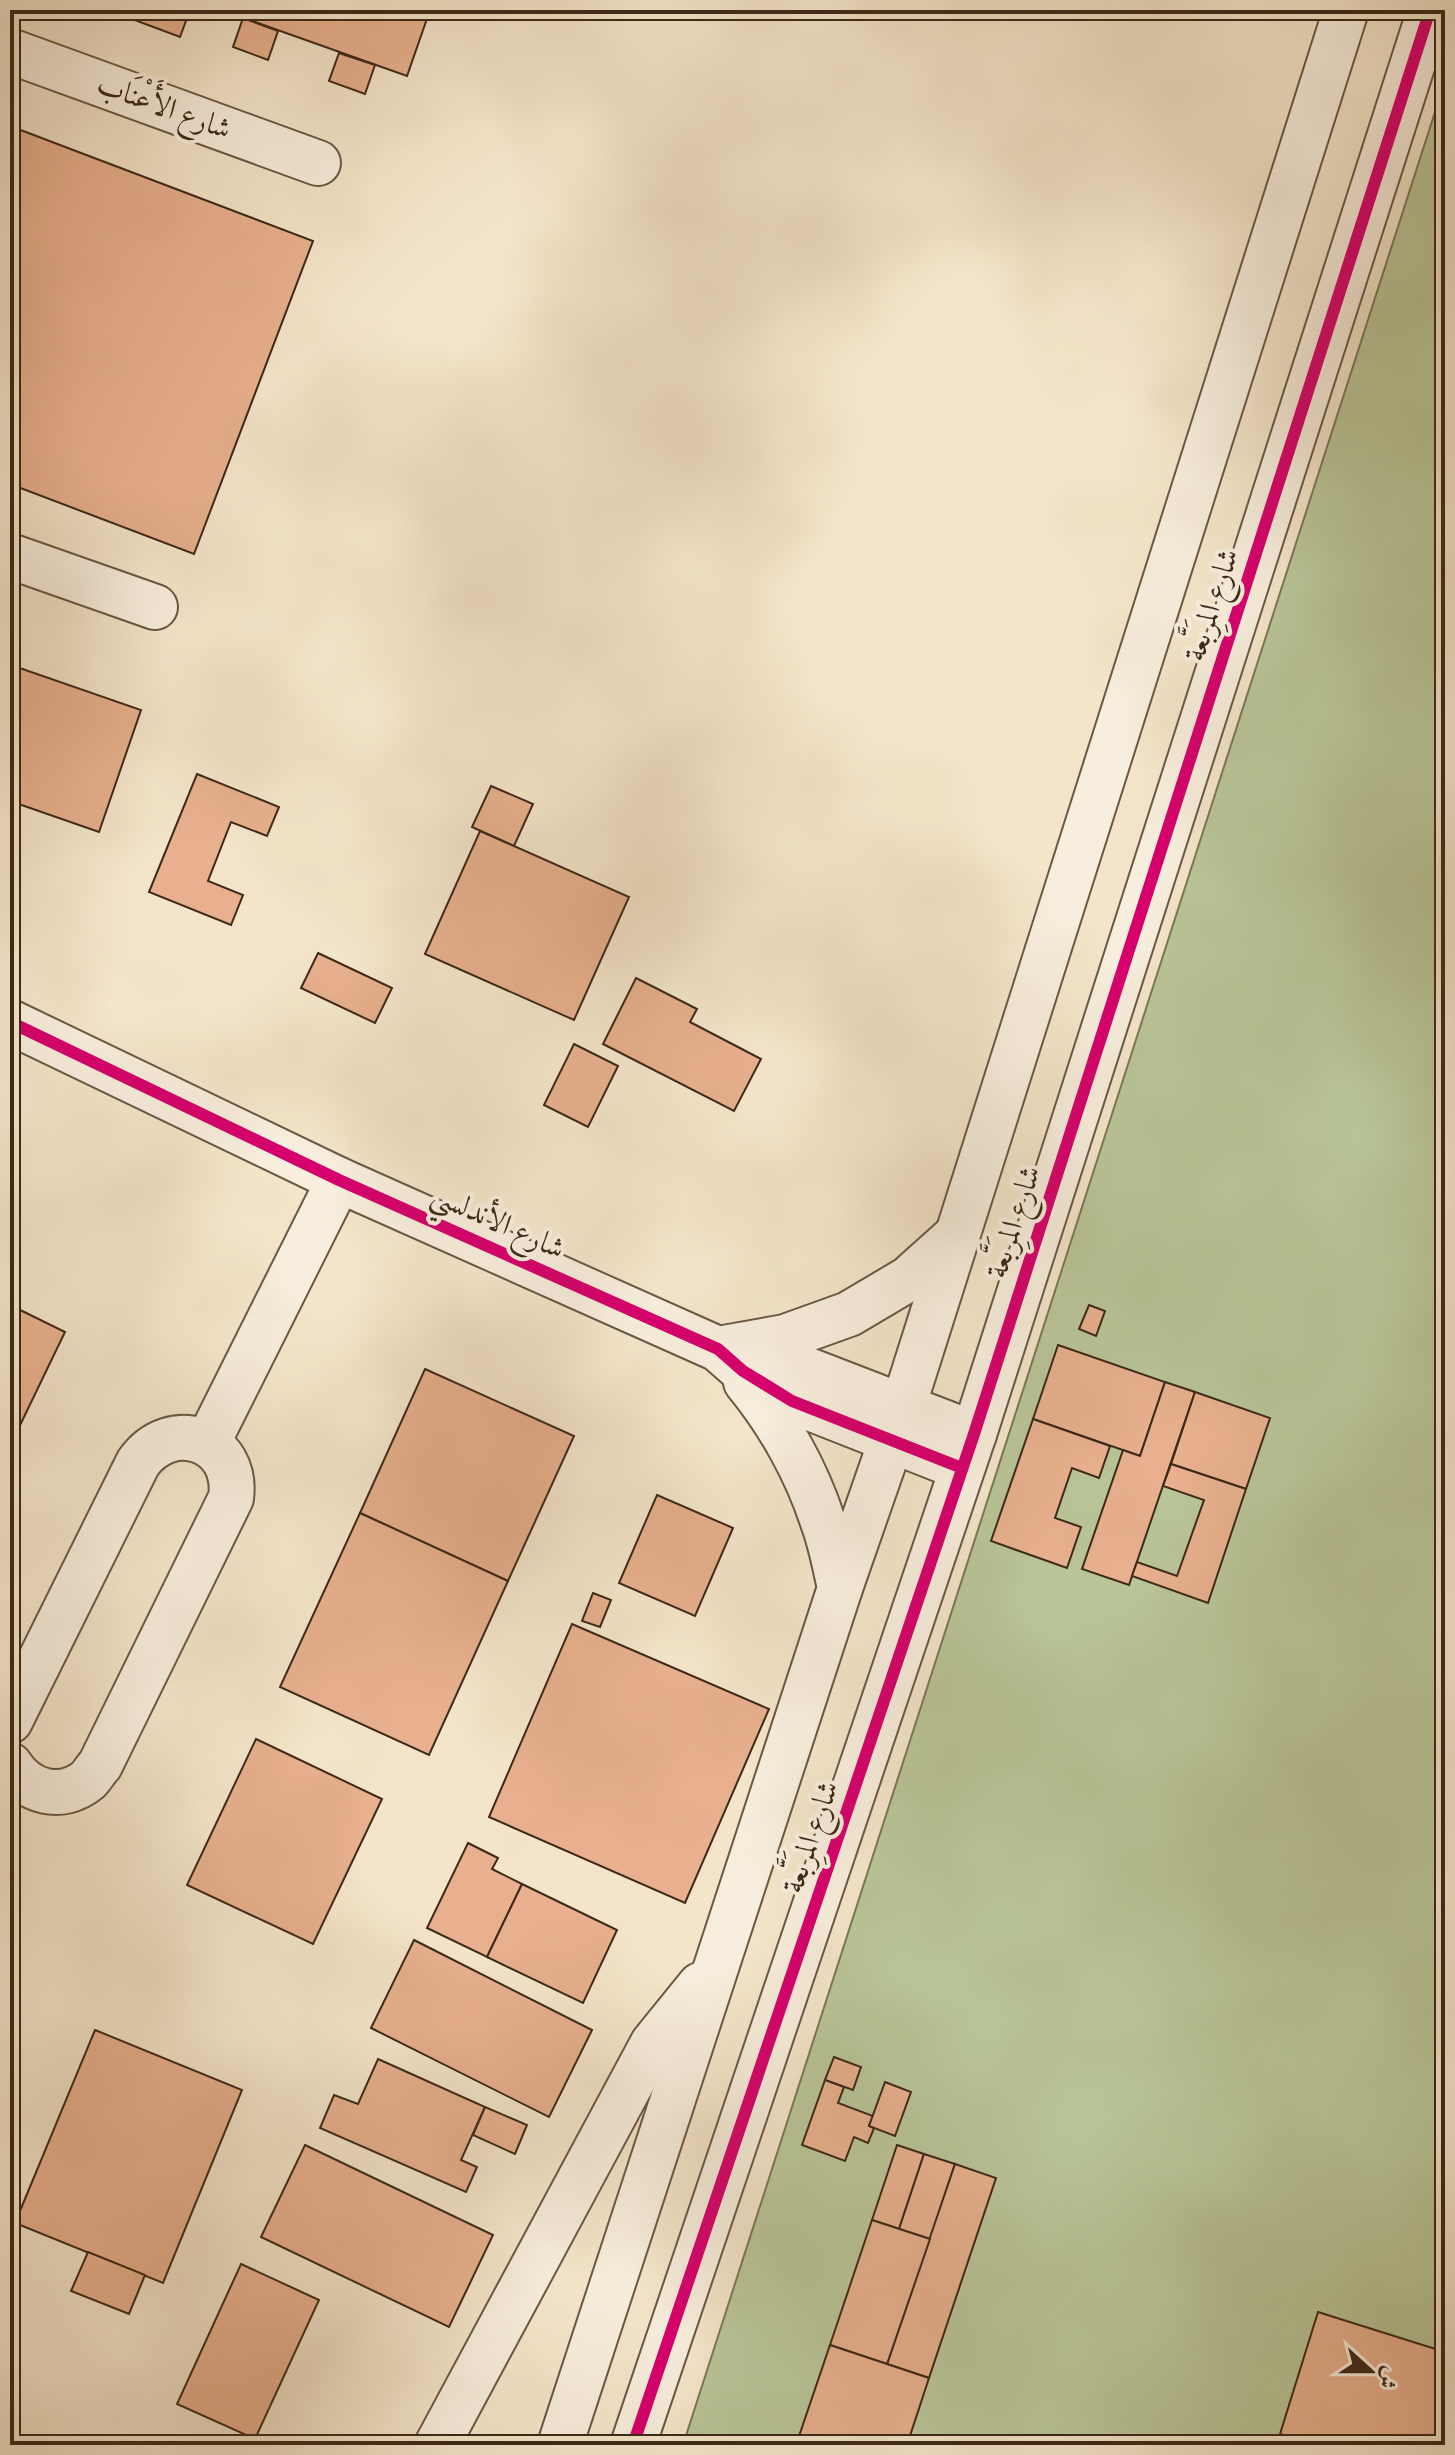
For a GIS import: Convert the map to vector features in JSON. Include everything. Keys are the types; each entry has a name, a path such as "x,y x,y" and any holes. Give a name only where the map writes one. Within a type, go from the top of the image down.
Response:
{"street":[{"name":"شارع المِرَبَّعة","path":"560,2445 840,1588 897,1424 1346,10"},
{"name":"شارع المِرَبَّعة","path":"633,2445 968,1451 1430,10"},
{"name":"شارع الأَعْنَاب","path":"10,51 318,163"},
{"path":"10,556 155,607"},
{"name":"شارع الأندلسي","path":"10,1022 339,1180 718,1349 743,1371 782,1396 897,1424 968,1451"},
{"path":"208,1442 339,1180"},
{"path":"840,1588 823,1521 797,1459 761,1400 718,1349 785,1337 849,1314 908,1279 958,1234"},
{"path":"10,1721 144,1453 167,1440 183,1438 208,1442 224,1460 229,1471 233,1485 231,1498 100,1765 88,1780 55,1793 36,1788 20,1779 10,1765"},
{"path":"437,2445 653,2043 717,1965"}],"green space":[{"path":"1445,81 1445,2445 683,2445"}],"building":[{"path":"108,10 190,10 180,37"},
{"path":"259,10 430,10 407,76 255,22"},
{"path":"243,18 278,31 268,60 233,47"},
{"path":"339,53 375,65 365,94 329,81"},
{"path":"10,126 313,241 194,554 10,484"},
{"path":"11,665 141,710 99,832 10,801"},
{"path":"197,774 279,807 267,836 231,822 208,881 243,895 231,925 149,892"},
{"path":"491,786 533,804 514,846 472,827"},
{"path":"480,831 629,897 574,1020 425,954"},
{"path":"318,953 392,988 375,1023 301,988"},
{"path":"636,978 697,1009 690,1022 761,1059 734,1111 603,1044"},
{"path":"574,1044 618,1066 588,1127 544,1105"},
{"path":"10,1305 65,1332 10,1446"},
{"path":"1089,1305 1105,1311 1096,1336 1079,1329"},
{"path":"1058,1345 1165,1382 1140,1456 1033,1419"},
{"path":"425,1369 574,1436 508,1581 360,1513"},
{"path":"1165,1382 1195,1392 1129,1585 1082,1569 1123,1450 1140,1456"},
{"path":"1195,1392 1270,1418 1246,1489 1171,1464"},
{"path":"1033,1419 1110,1446 1099,1478 1072,1468 1055,1518 1081,1527 1067,1568 991,1541"},
{"path":"1171,1464 1246,1489 1208,1603 1132,1576 1137,1562 1177,1576 1204,1500 1163,1486"},
{"path":"657,1495 733,1528 695,1616 619,1583"},
{"path":"360,1513 508,1581 429,1755 280,1687"},
{"path":"593,1593 611,1600 600,1627 582,1621"},
{"path":"572,1624 769,1709 685,1903 489,1817"},
{"path":"256,1739 382,1799 313,1944 187,1885"},
{"path":"468,1843 498,1858 492,1869 522,1884 487,1957 427,1928"},
{"path":"522,1884 617,1930 583,2003 487,1957"},
{"path":"414,1940 592,2030 549,2117 371,2028"},
{"path":"95,2030 242,2090 163,2283 15,2223"},
{"path":"834,2057 861,2067 853,2090 825,2080"},
{"path":"378,2059 485,2107 461,2160 477,2167 466,2192 320,2128 334,2095 358,2104"},
{"path":"825,2080 844,2087 838,2103 873,2116 869,2126 874,2128 868,2143 854,2137 845,2161 802,2145"},
{"path":"885,2082 911,2092 895,2136 869,2126"},
{"path":"485,2107 527,2125 515,2154 473,2135"},
{"path":"305,2145 493,2235 449,2327 261,2237"},
{"path":"897,2145 924,2154 899,2229 872,2220"},
{"path":"924,2154 955,2164 930,2239 899,2229"},
{"path":"955,2164 996,2178 929,2378 887,2364"},
{"path":"10,2180 18,2183 10,2201"},
{"path":"872,2220 930,2239 887,2364 830,2345"},
{"path":"88,2252 145,2275 129,2314 71,2291"},
{"path":"241,2264 319,2300 255,2439 177,2404"},
{"path":"1318,2312 1445,2352 1445,2445 1316,2445 1280,2434"},
{"path":"830,2345 929,2378 907,2445 796,2445"}],"cycle path":[{"path":"633,2445 974,1434 1430,10"},
{"path":"10,1022 339,1180 718,1349 743,1371 792,1401 962,1468"}]}
